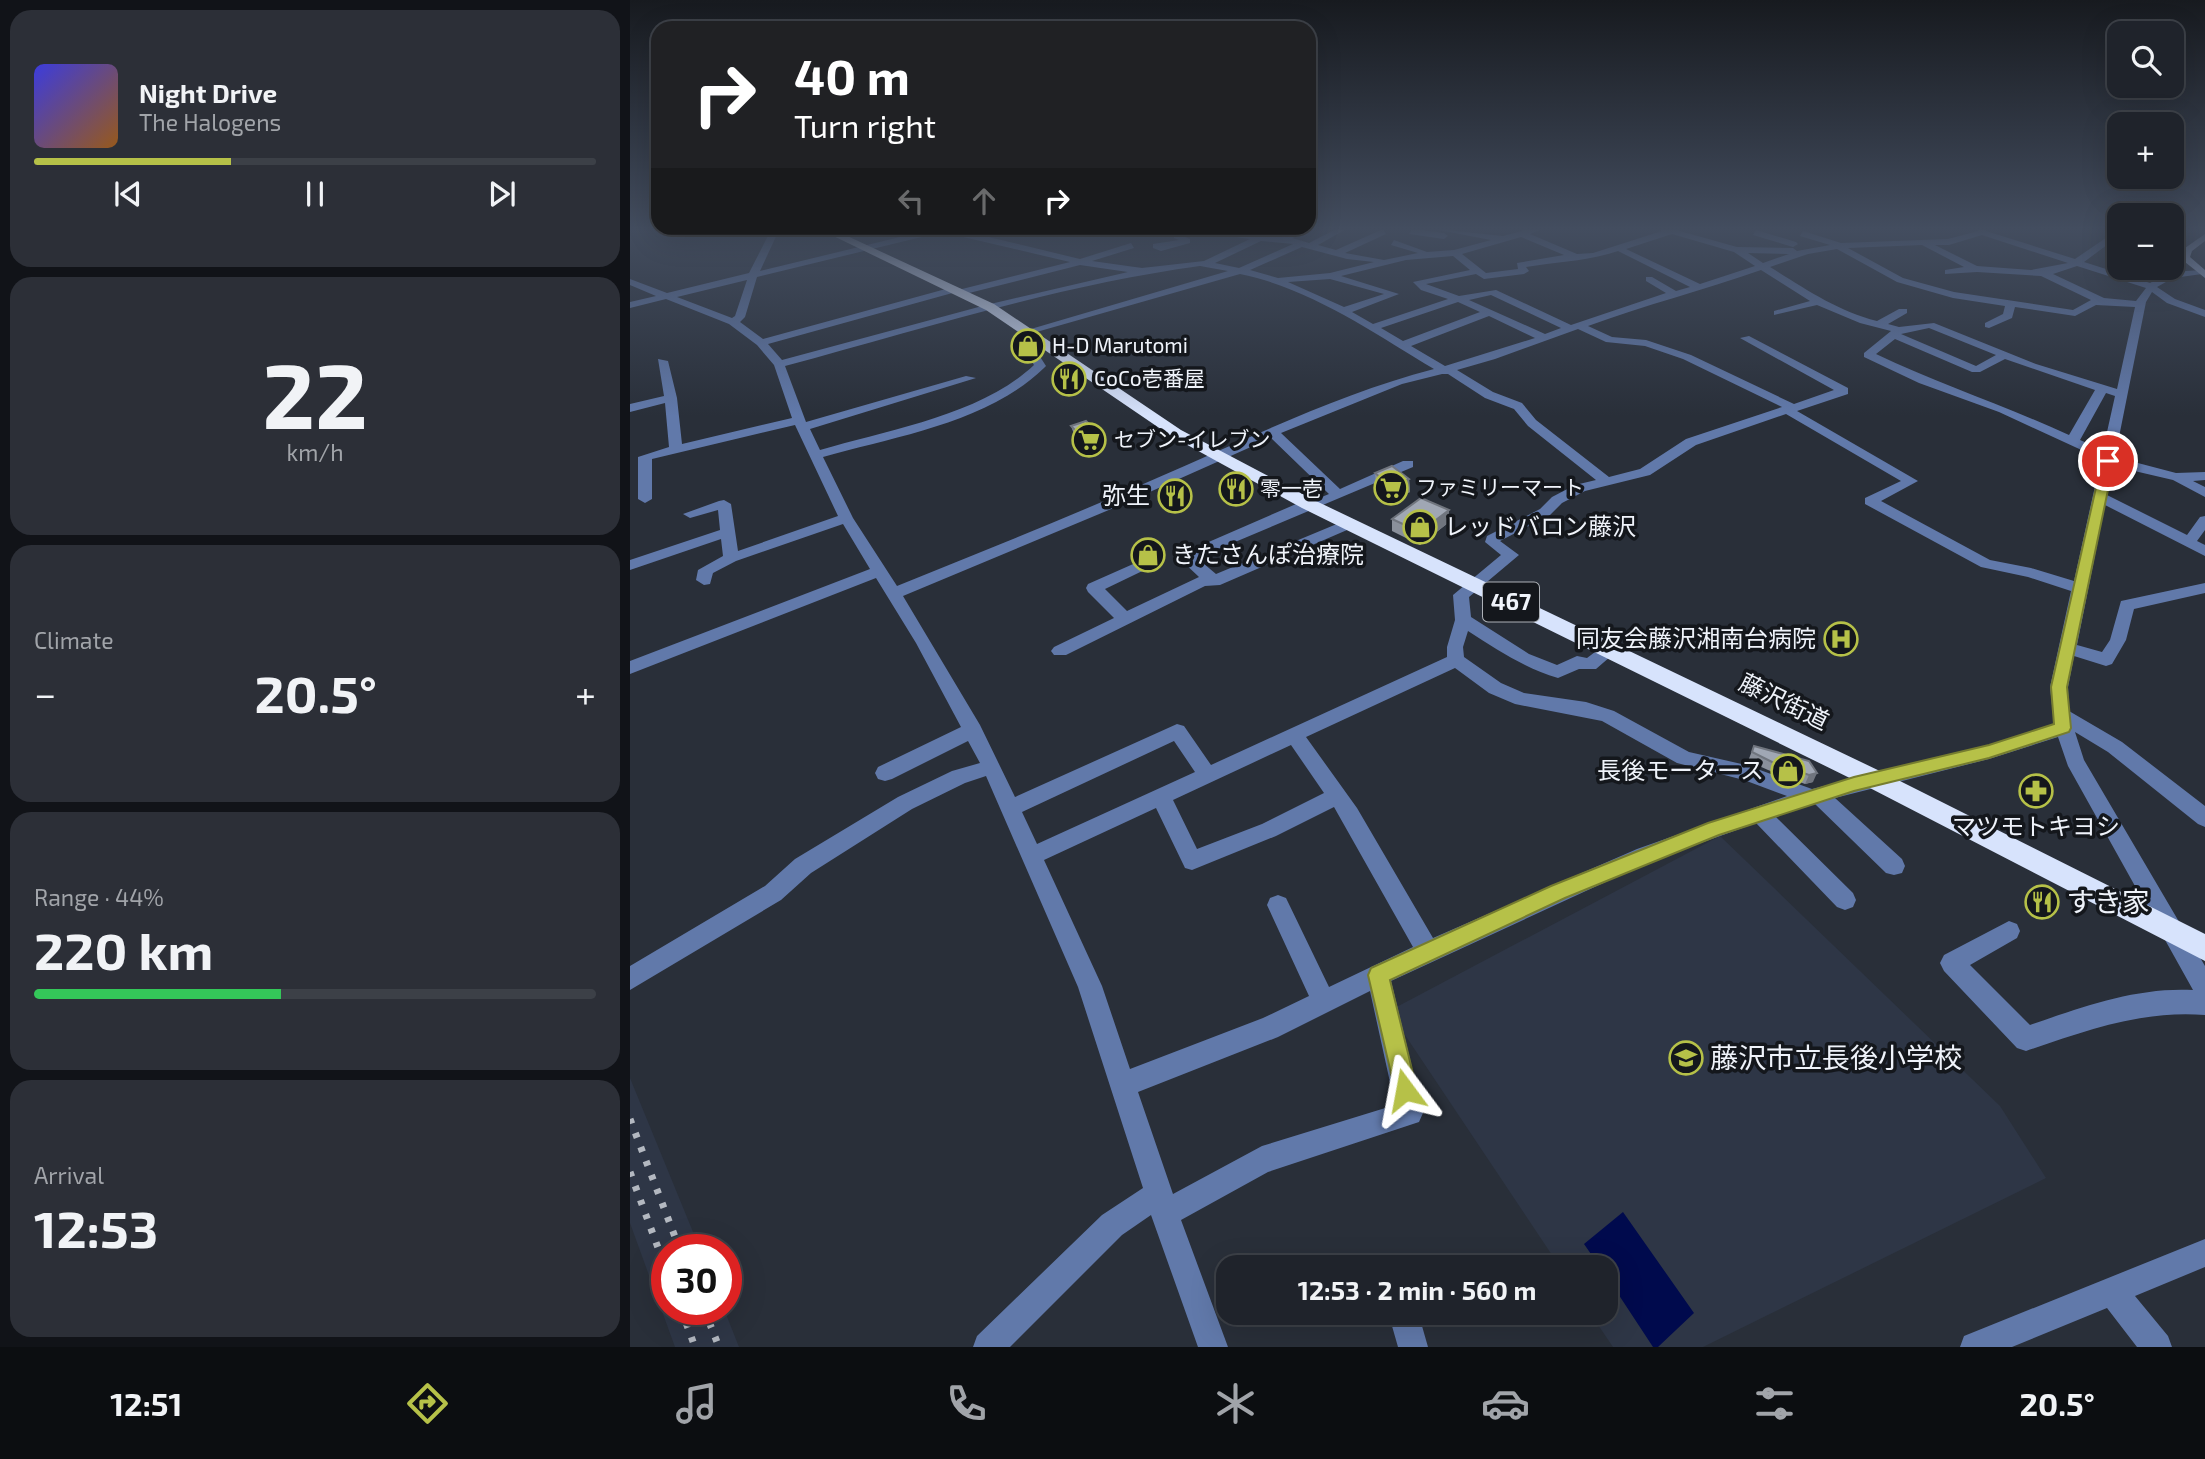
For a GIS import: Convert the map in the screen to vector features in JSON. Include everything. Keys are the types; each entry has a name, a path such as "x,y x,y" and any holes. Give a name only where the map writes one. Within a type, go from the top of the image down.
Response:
{"highway":[{"name":"藤沢街道","path":"961,291 1029,331 1044,323 1176,433 1219,457 1310,505 1876,780 2205,948"}],"street":[{"path":"653,291 733,322 761,343 779,364 801,424 846,518 973,730 1012,808 1090,986 1162,1204 1213,1347"},
{"path":"630,305 688,291"},
{"path":"733,322 740,317 748,291"},
{"path":"761,343 956,291"},
{"path":"1025,291 1044,323"},
{"path":"779,364 1060,291"},
{"path":"1044,323 1165,291"},
{"path":"1300,291 1374,327 1489,395 1518,406 1532,423 1608,483"},
{"path":"1344,311 1398,295 1383,291"},
{"path":"1433,291 1545,338"},
{"path":"1670,291 1675,294"},
{"path":"892,594 1219,457 1356,396 1398,382 1448,371 1634,305 1688,291"},
{"path":"1801,291 1818,302 1897,333 1976,370 2005,355"},
{"path":"1938,291 2010,305 2075,313 2083,306 2104,302 2140,305"},
{"path":"2081,291 2104,302"},
{"path":"2147,291 2140,305 2120,394 2059,687 2061,721 2086,783 2205,989"},
{"path":"2157,291 2171,301 2205,314"},
{"path":"1374,327 1457,300 1492,292 1610,340 1646,343 1687,357 1791,409 1911,481 1870,501 1986,564 2031,573 2081,589"},
{"path":"1615,298 1634,305"},
{"path":"1778,313 1818,302"},
{"path":"1989,325 2008,316 2010,305"},
{"path":"1878,325 1903,312"},
{"path":"1403,345 1488,313"},
{"path":"815,455 949,415 1009,391 1036,372 1040,366 1031,351 1044,323"},
{"path":"2120,394 2005,355 1930,325 1897,333 1868,355 1890,367 1983,400 2073,440 2108,459 2176,477 2205,493"},
{"path":"1456,660 1455,647 1463,620 1461,595 1511,555 1492,542 1492,539 1545,512 1557,500 1580,488 1645,472 1691,442 1844,391 1745,338"},
{"path":"662,360 671,398 676,449"},
{"path":"645,499 645,457 801,424 970,378"},
{"path":"2073,440 2102,388"},
{"path":"630,408 671,398"},
{"path":"1273,433 1338,495"},
{"path":"1214,581 1186,557 1408,464"},
{"path":"2176,477 2205,476"},
{"path":"2099,497 2134,511 2162,530 2205,551"},
{"path":"690,514 723,504 732,558"},
{"path":"704,580 706,570 732,558 846,518"},
{"path":"2189,542 2205,520"},
{"path":"1060,651 1202,581 1214,581 1349,524"},
{"path":"630,565 728,532"},
{"path":"1125,619 1094,588 1154,560"},
{"path":"630,667 880,571"},
{"path":"2068,648 2106,660 2118,640 2127,605 2205,588"},
{"path":"1463,620 1523,658 1558,672 1577,662 1590,665 1609,650"},
{"path":"1032,856 1456,660"},
{"path":"1456,660 1496,688 1521,699 1586,709 1608,716 1684,758 1746,773 1815,796 1894,866"},
{"path":"1122,1085 1269,1028 1428,951 1644,855 1759,813 1815,796 1989,752 2061,721 2115,747 2205,818"},
{"path":"884,773 973,730"},
{"path":"1012,808 1177,731 1207,774"},
{"path":"1294,735 1338,796 1428,951"},
{"path":"630,979 772,893 803,866 905,803 959,777 992,767"},
{"path":"1161,796 1192,861 1269,830 1338,796"},
{"path":"1759,813 1845,900"},
{"path":"1278,905 1324,1002"},
{"path":"2010,931 1952,963 2026,1039 2120,1007 2183,1000 2205,1003"},
{"path":"988,1347 1112,1225 1262,1160 1410,1113 1378,975"},
{"path":"1975,1347 2205,1253"},
{"path":"2112,1290 2157,1347"},
{"path":"1407,1325 1413,1347"}],"shaded area":[{"name":"藤沢市立長後小学校","path":"1720,836 2000,1106 2046,1178 1703,1347 1613,1347 1598,1325 1618,1325 1618,1255 1552,1255 1389,1011"},
{"path":"630,1078 694,1234 651,1234 651,1281 630,1223"},
{"path":"1623,1212 1694,1313 1658,1347 1653,1347 1618,1294 1618,1255 1592,1255 1584,1244"},
{"path":"667,1325 730,1325 739,1347 675,1347"}],"building":[{"path":"1086,421 1103,438 1088,443 1071,426"},
{"path":"1392,466 1409,479 1392,487 1375,473"},
{"path":"1421,498 1449,510 1420,532 1392,519"},
{"path":"1754,746 1809,761 1817,773 1809,775 1772,762 1752,752"}],"railway":[{"path":"630,1119 674,1234"},
{"path":"630,1172 653,1234"},
{"path":"687,1325 695,1347"},
{"path":"710,1325 719,1347"}],"place":[{"name":"H-D Marutomi","path":"1028,346"},
{"name":"CoCo壱番屋","path":"1069,379"},
{"name":"セブン-イレブン","path":"1089,440"},
{"name":"ファミリーマート","path":"1391,488"},
{"name":"零一壱","path":"1236,489"},
{"name":"弥生","path":"1175,496"},
{"name":"レッドバロン藤沢","path":"1420,527"},
{"name":"きたさんぽ治療院","path":"1148,555"},
{"name":"同友会藤沢湘南台病院","path":"1841,639"},
{"name":"長後モータース","path":"1788,771"},
{"name":"マツモトキヨシ","path":"2036,791"},
{"name":"すき家","path":"2042,902"},
{"name":"藤沢市立長後小学校","path":"1686,1058"}],"route":[{"path":"1405,1090 1378,975 1558,892 1644,855 1714,829 1854,784 1989,752 2063,728 2059,687 2108,461"}]}
